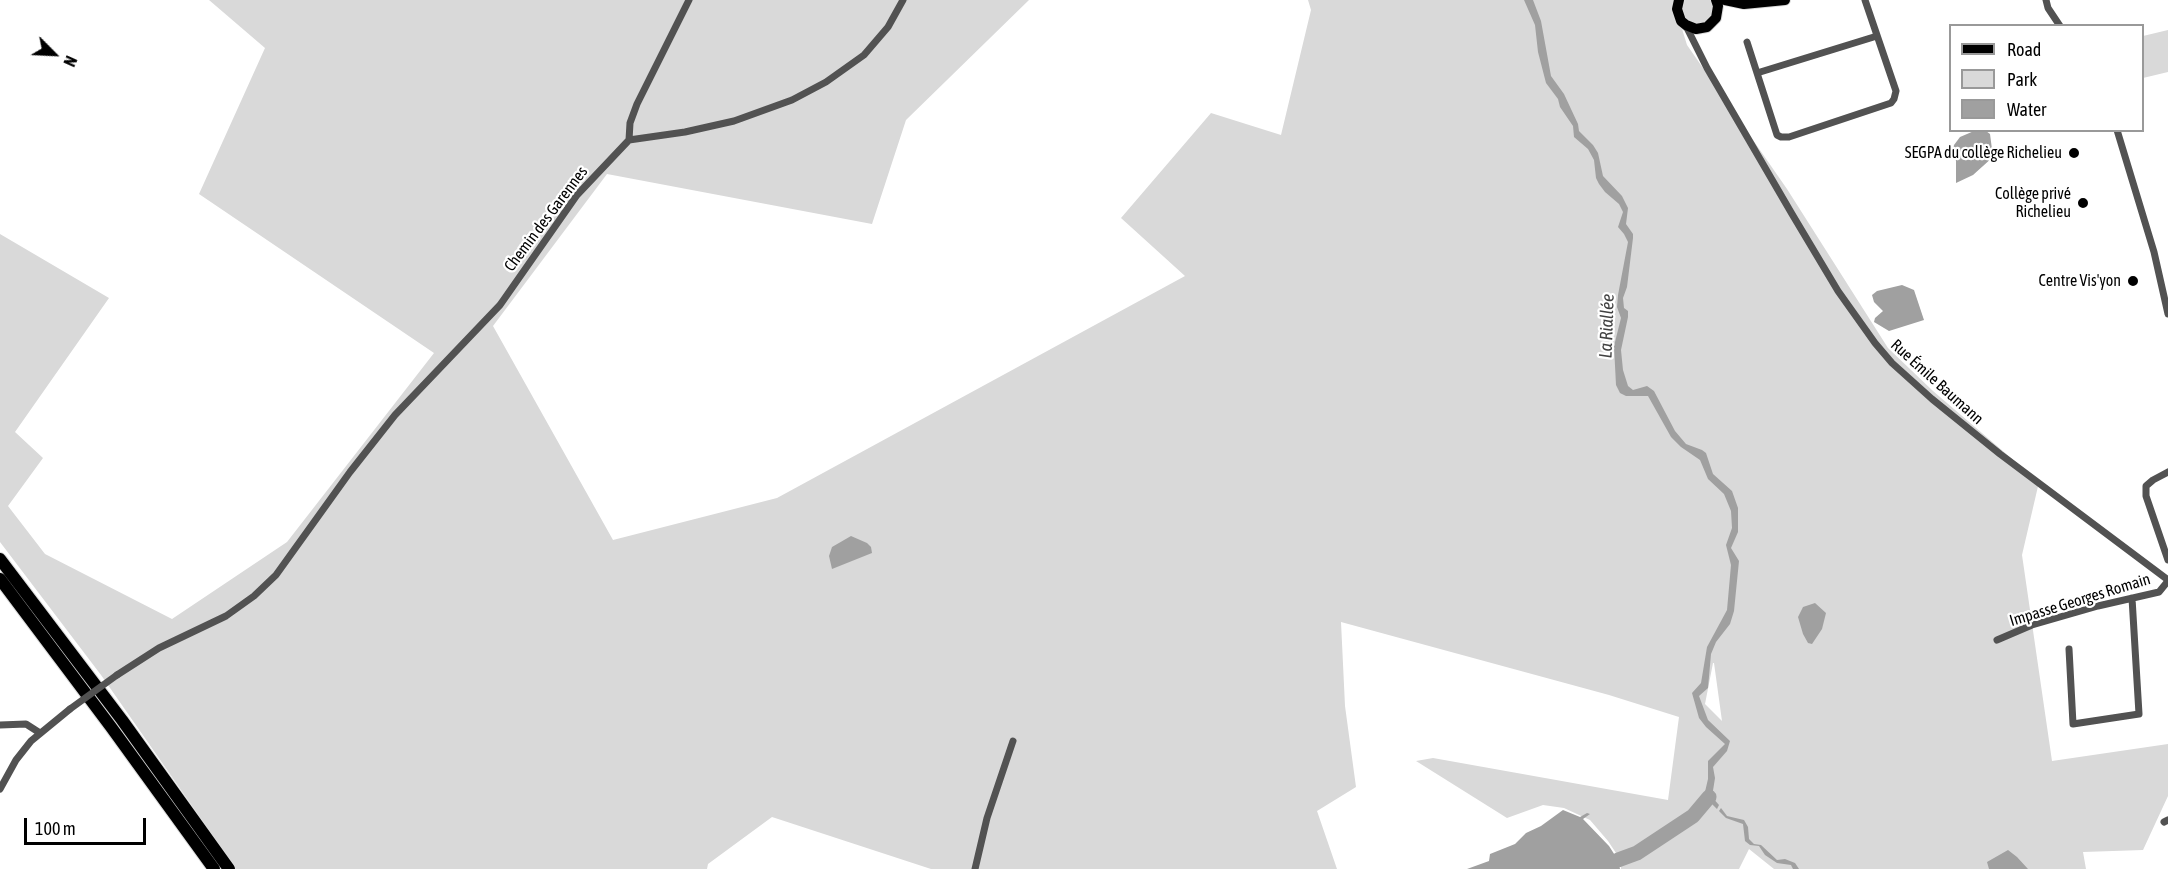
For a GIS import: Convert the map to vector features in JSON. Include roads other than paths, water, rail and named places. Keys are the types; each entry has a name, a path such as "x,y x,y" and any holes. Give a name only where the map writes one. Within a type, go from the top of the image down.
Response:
{"highway":[{"path":"0,559 116,712 229,869"},
{"path":"0,579 214,869"}],"main road":[{"path":"1669,0 1678,4 1681,21 1686,25 1701,29 1707,27 1716,18 1744,4"},
{"path":"1716,0 1718,6 1716,18"},
{"path":"1725,0 1744,4 1785,0"}],"street":[{"path":"689,0 637,104 630,123 630,140 685,132 734,121 792,100 826,82 864,55 888,27 903,0"},
{"path":"1747,42 1777,135 1789,137 1891,103 1896,92 1865,0"},
{"path":"2046,0 2048,8 2059,24"},
{"name":"Rue Émile Baumann","path":"1686,25 1698,51 1838,291 1860,324 1892,363 2000,454 2168,581"},
{"path":"1698,51 1697,42 1701,29"},
{"path":"1757,73 1877,36"},
{"path":"2118,132 2156,260 2168,314"},
{"name":"Chemin des Garennes","path":"0,789 22,752 40,733 70,709 159,648 226,616 261,591 285,564 350,472 395,415 500,305 577,195 630,140"},
{"path":"2168,472 2146,486 2146,496 2168,560"},
{"name":"Impasse Georges Romain","path":"1997,640 2032,625 2159,592 2168,581"},
{"path":"2069,649 2073,724 2139,714 2132,598"},
{"path":"0,725 26,724 40,733"},
{"path":"975,869 987,818 1013,741"}],"water":[{"name":"La Riallée","path":"1524,0 1533,0 1541,21 1551,76 1564,94 1579,131 1598,153 1603,176 1622,196 1628,208 1626,224 1633,238 1627,287 1623,298 1628,317 1621,350 1623,370 1628,386 1633,390 1647,386 1654,391 1675,431 1686,444 1706,453 1713,474 1732,491 1738,508 1738,532 1731,548 1739,561 1734,611 1730,624 1716,642 1711,654 1708,688 1699,696 1708,720 1730,741 1727,751 1713,767 1715,778 1712,797 1719,805 1717,809 1704,796 1708,779 1708,761 1725,744 1699,718 1692,693 1701,683 1707,647 1727,610 1731,565 1726,545 1732,528 1731,511 1724,494 1708,479 1700,460 1671,437 1648,396 1626,396 1620,393 1616,385 1614,346 1621,318 1617,307 1618,295 1628,242 1618,227 1623,212 1619,204 1599,184 1594,160 1588,149 1574,137 1573,126 1546,83 1538,52 1535,25"},
{"path":"1972,132 1987,132 1990,134 1993,157 1973,175 1956,183 1956,161 1953,151 1960,137"},
{"path":"1902,285 1914,290 1924,320 1889,331 1874,322 1883,311 1874,302 1872,295 1877,291"},
{"path":"851,536 867,543 872,553 832,569 829,556 832,547"},
{"path":"1815,603 1826,613 1822,629 1812,644 1808,643 1803,634 1798,617 1803,607"},
{"path":"1721,808 1727,816 1744,820 1748,827 1749,839 1754,844 1761,845 1777,860 1785,859 1795,863 1799,869 1777,863 1765,855 1759,846 1750,845 1745,841 1743,824 1726,818 1719,811"},
{"path":"1563,810 1580,817 1587,813 1590,814 1583,819 1609,846 1618,860 1620,869 1467,869 1489,861 1490,854 1515,844 1526,833 1541,826"},
{"path":"2008,850 2028,869 1989,869 1987,862"}],"waterway":[{"path":"1618,860 1637,853 1693,816 1709,797"}],"place":[{"name":"SEGPA du collège Richelieu","path":"2074,153"},
{"name":"Collège privé Richelieu","path":"2083,203"},
{"name":"Centre Vis'yon","path":"2133,281"}]}
